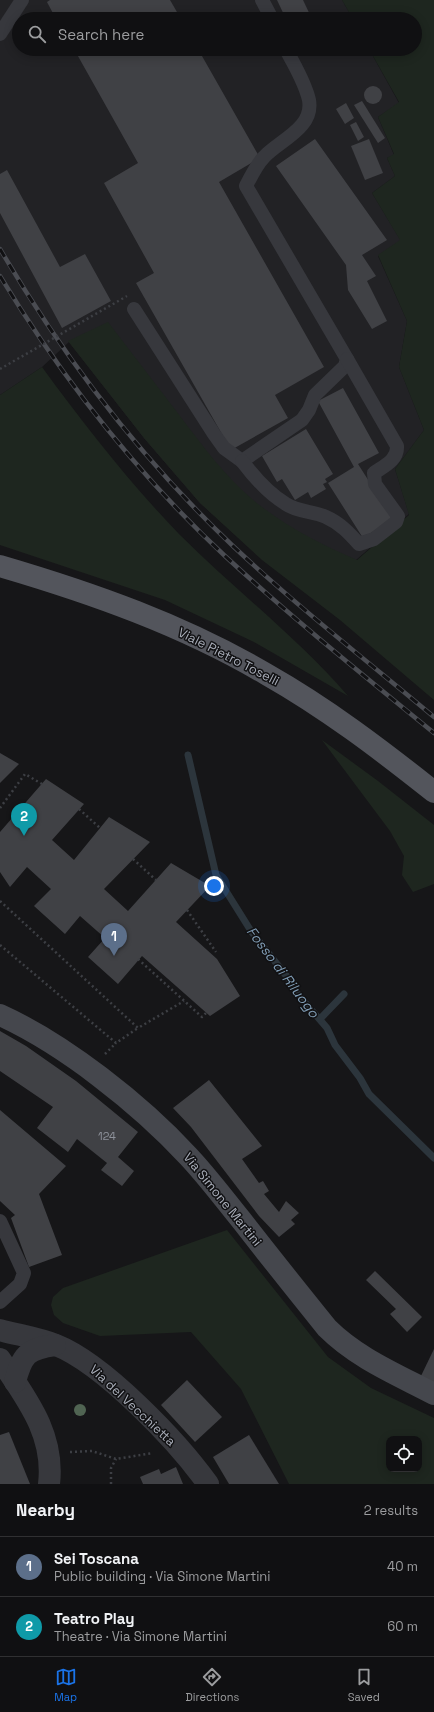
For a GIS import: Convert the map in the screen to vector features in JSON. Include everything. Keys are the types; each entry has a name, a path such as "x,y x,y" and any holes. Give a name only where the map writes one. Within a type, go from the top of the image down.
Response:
{"main road":[{"name":"Viale Pietro Toselli","path":"0,566 72,588 141,613 228,653 265,673 324,709 434,792"}],"street":[{"name":"Via Simone Martini","path":"0,1015 23,1026 77,1061 132,1104 168,1135 211,1183 323,1323 339,1339 363,1357 434,1394"},
{"name":"Via del Vecchietta","path":"0,1330 55,1344 79,1357 107,1378 175,1443 208,1484"},
{"path":"15,1382 19,1365 26,1355 37,1348 55,1344"},
{"path":"0,1359 34,1410 43,1428 49,1454 49,1484"}],"lane":[{"path":"14,12 22,0"},
{"path":"262,0 268,12"},
{"path":"0,34 12,15"},
{"path":"134,309 224,448 242,461 261,483 287,505 326,517 347,530 359,544 374,539 396,522 398,516 375,484 374,473 393,460 398,452 397,446 348,359 246,186 263,158 304,123 309,113 309,100 305,87 290,56"},
{"path":"242,461 302,420 309,410 315,395 345,366 348,359"},
{"path":"0,1221 24,1274 20,1284 0,1302"}],"path":[{"path":"0,369 126,296"},
{"path":"0,808 1,804 25,774 42,784"},
{"path":"79,809 100,828"},
{"path":"133,859 156,880"},
{"path":"0,901 138,1028"},
{"path":"187,910 216,952"},
{"path":"0,945 116,1043"},
{"path":"138,959 202,1017 206,1013"},
{"path":"102,1058 116,1043 184,1000"},
{"path":"69,1452 92,1451 116,1459 161,1451 175,1443"},
{"path":"111,1484 111,1468 116,1459"}],"shaded area":[{"path":"0,0 342,0 349,12 12,12 12,56 373,56 399,103 378,117 394,155 387,158 395,176 372,193 401,241 378,256 407,321 399,367 424,430 395,469 409,514 356,560 262,559 200,503 144,438 69,342 42,367 0,395"},
{"path":"342,0 434,0 434,700 340,620 262,560 200,503 144,438 68,341 108,322 205,449 232,480 252,499 276,517 316,541 357,560 409,515 395,469 424,430 399,367 407,321 378,255 400,240 372,193 395,176 387,158 394,154 378,117 399,102 373,56 422,56 422,12 349,12"},
{"path":"42,367 108,453 179,534 287,633 348,696 254,642 165,600 0,545 0,395"},
{"path":"322,740 434,825 434,884 413,892 402,875 404,856 390,831"},
{"path":"227,1230 328,1357 371,1388 434,1418 434,1484 289,1484 241,1389 191,1332 100,1336 63,1323 54,1315 51,1305 53,1297 63,1288"}],"building":[{"path":"50,0 170,0 177,12 52,12 47,2"},
{"path":"277,0 303,0 309,12 283,12"},
{"path":"78,56 202,56 260,158 219,182 324,367 275,395 288,418 231,450 136,283 154,273 104,183 138,163"},
{"path":"373,86 379,89 382,95 379,101 373,104 367,101 364,95 367,89"},
{"path":"362,101 385,138 378,143 354,105"},
{"path":"346,103 354,118 345,124 336,109"},
{"path":"356,122 364,137 358,141 350,125"},
{"path":"315,139 387,240 362,255 376,276 367,281 387,321 372,329 348,290 346,265 276,166"},
{"path":"369,139 383,173 365,180 351,146"},
{"path":"7,170 60,267 85,254 111,301 62,328 0,213 0,174"},
{"path":"343,388 379,453 358,464 393,519 363,538 328,483 354,467 318,401"},
{"path":"306,429 333,474 325,479 327,482 323,484 326,489 311,498 308,492 295,500 282,479 277,482 262,456"},
{"path":"0,753 19,764 0,783"},
{"path":"46,779 84,804 52,840 74,860 109,817 150,842 104,889 128,911 171,863 210,886 176,922 217,959 240,996 210,1016 142,956 118,984 88,957 105,938 80,916 65,934 34,906 51,889 27,867 10,887 0,872 0,832"},
{"path":"0,1031 26,1046 76,1081 138,1132 118,1157 134,1171 122,1186 101,1170 107,1163 77,1139 68,1152 37,1128 53,1107 0,1071"},
{"path":"209,1080 262,1146 242,1159 259,1183 263,1181 269,1191 264,1194 279,1212 286,1201 299,1213 291,1220 295,1224 279,1237 259,1216 191,1127 173,1108"},
{"path":"0,1110 66,1166 39,1194 62,1255 29,1267 11,1218 15,1215 0,1201"},
{"path":"375,1271 422,1317 407,1332 390,1314 396,1309 366,1280"},
{"path":"434,1349 434,1384 420,1378"},
{"path":"187,1380 222,1417 195,1442 161,1405"},
{"path":"9,1432 30,1484 0,1484 0,1435"},
{"path":"249,1435 279,1484 229,1484 213,1457"},
{"path":"176,1467 183,1484 143,1484 140,1477 159,1469 161,1474"}],"waterway":[{"name":"Fosso di Riluogo","path":"188,755 216,875 251,931 288,978 296,992 327,1028 335,1045 360,1078 369,1094 434,1158"},
{"path":"320,1019 344,994"}],"railway":[{"path":"0,249 51,329 106,406 136,443 200,514 258,569 434,717"},
{"path":"0,276 24,314 75,388 131,458 161,492 225,556 276,602 434,733"}],"place":[{"name":"Teatro Play","path":"24,836"},
{"name":"Sei Toscana","path":"114,956"}]}
